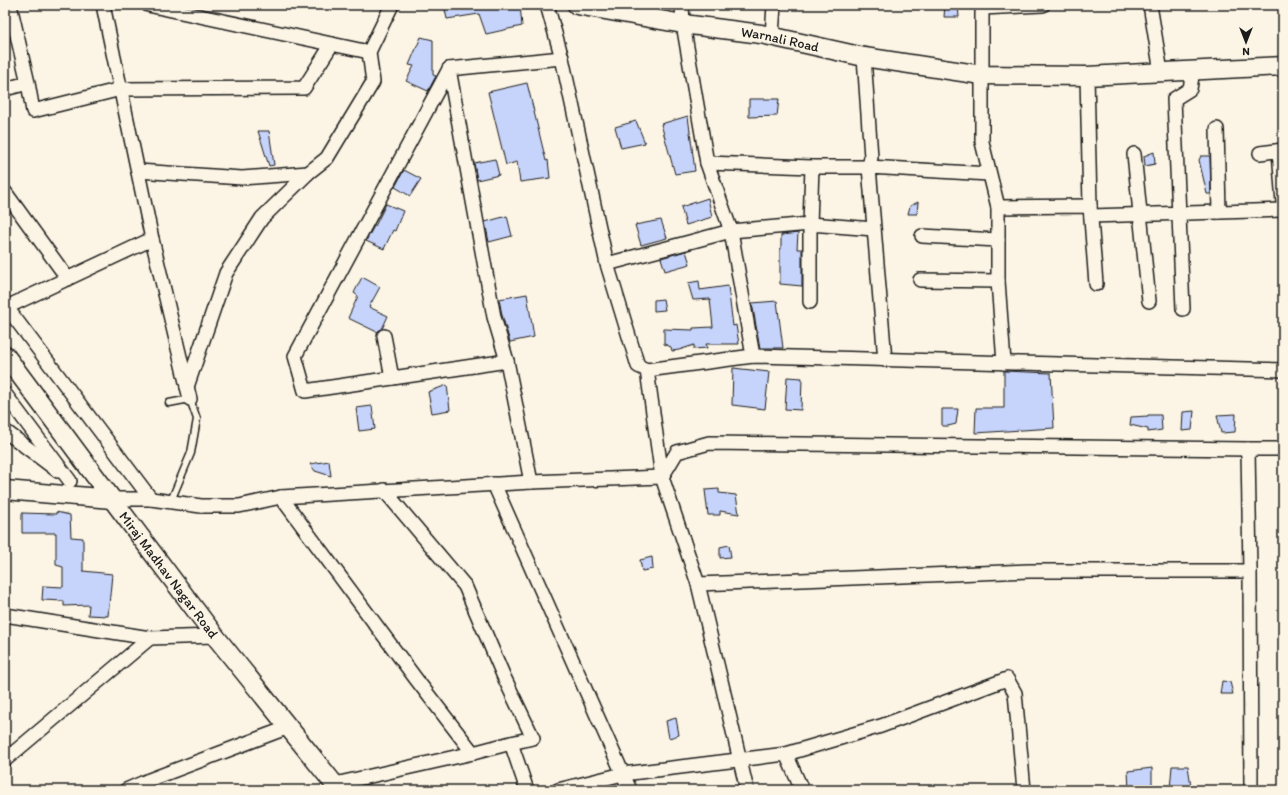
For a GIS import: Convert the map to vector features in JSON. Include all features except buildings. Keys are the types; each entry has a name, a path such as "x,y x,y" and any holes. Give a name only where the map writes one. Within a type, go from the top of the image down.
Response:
{"main road":[{"name":"Warnali Road","path":"577,5 683,24 761,34 864,57 982,75 1087,76 1283,66"},
{"name":"Miraj Madhav Nagar Road","path":"5,355 215,636 337,787"},
{"path":"5,490 112,499"}],"street":[{"path":"10,5 33,111 121,89 304,88 332,44"},
{"path":"102,5 152,239 188,393"},
{"path":"148,5 369,52"},
{"path":"188,393 226,273 262,218 308,173 327,158 373,82 369,52 392,5"},
{"path":"547,5 562,58 606,264 638,366 647,370 753,356 1283,370"},
{"path":"682,5 683,24 707,163 731,231 753,356"},
{"path":"772,36 774,5"},
{"path":"1004,363 998,281 998,207 982,142 982,7 1044,5"},
{"path":"1150,5 1161,72"},
{"path":"864,57 871,158 869,167 885,360"},
{"path":"449,69 562,58"},
{"path":"449,69 494,317 507,361 531,482"},
{"path":"449,69 295,356 305,391 507,361"},
{"path":"1183,309 1174,99 1190,89 1193,70"},
{"path":"1087,76 1091,211 1096,284"},
{"path":"5,89 28,83"},
{"path":"1217,129 1219,212"},
{"path":"1260,153 1281,150 1283,203"},
{"path":"1134,154 1149,301"},
{"path":"707,163 812,167 869,167 989,174"},
{"path":"810,302 812,167"},
{"path":"138,171 242,178 308,173"},
{"path":"5,192 68,279"},
{"path":"998,207 1091,211 1140,215 1283,210"},
{"path":"606,264 731,231 810,224 874,229"},
{"path":"922,236 998,240"},
{"path":"151,499 6,306 68,279 152,239"},
{"path":"920,280 998,281"},
{"path":"384,336 392,378"},
{"path":"647,370 662,476 698,584 747,790"},
{"path":"5,394 83,497"},
{"path":"5,431 70,481"},
{"path":"662,476 676,452 710,443 1283,449"},
{"path":"1248,449 1251,790"},
{"path":"112,499 151,499 170,503 200,506 239,506 281,496 662,476"},
{"path":"494,484 630,790"},
{"path":"337,787 533,738 504,677 465,586 384,490"},
{"path":"281,496 416,679 473,753"},
{"path":"698,584 1029,571 1250,571"},
{"path":"5,615 150,638 215,636"},
{"path":"5,760 150,638"},
{"path":"558,790 623,774 786,754 881,726 1007,679 1015,693 1024,790"},
{"path":"126,790 289,727"},
{"path":"511,743 527,790"},
{"path":"786,754 802,790"}],"lane":[{"path":"169,403 188,393 196,419 191,453 170,503"}]}
